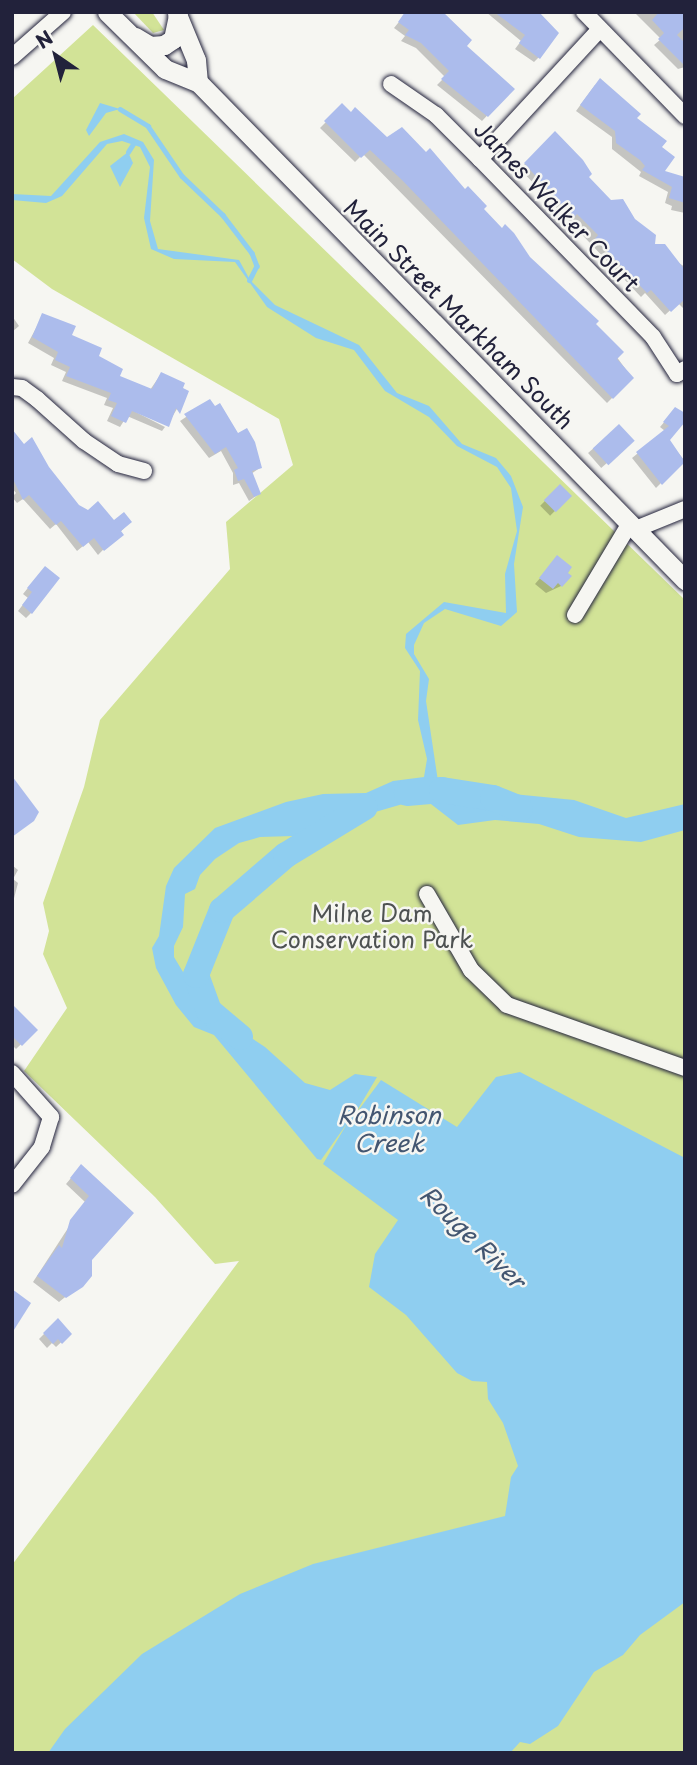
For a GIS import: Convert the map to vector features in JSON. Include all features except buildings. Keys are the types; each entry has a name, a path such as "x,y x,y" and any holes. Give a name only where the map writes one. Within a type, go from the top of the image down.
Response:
{"main road":[{"name":"Main Street Markham South","path":"107,12 165,69 198,82 685,580"},
{"path":"125,31 150,46 164,45 173,39 177,14"},
{"path":"177,14 196,60 198,82"}],"street":[{"path":"12,57 63,12"},
{"path":"584,12 598,31 685,116"},
{"path":"480,159 598,31"},
{"name":"James Walker Court","path":"391,83 436,115 653,337 681,372"},
{"path":"12,387 22,388 118,464 144,471"},
{"path":"575,615 633,526 685,509"},
{"path":"427,894 471,970 507,1005 685,1068"},
{"path":"12,1073 51,1117 42,1147 12,1185"}],"green space":[{"path":"133,12 152,12 164,30 153,33"},
{"name":"Milne Dam Conservation Park","path":"93,25 685,600 685,1753 12,1753 12,1565 239,1261 215,1264 155,1197 24,1071 67,1008 43,954 49,931 43,903 84,787 100,720 230,569 226,522 293,465 279,419 52,289 12,259 12,99"}],"water":[{"path":"100,103 120,109 106,113 89,136 86,130"},
{"name":"Robinson Creek","path":"124,134 143,142 154,160 150,221 158,249 239,260 250,280 275,305 359,345 397,393 429,406 462,444 496,458 511,476 523,507 514,564 517,612 501,626 445,609 424,623 414,645 414,654 429,679 426,701 439,788 468,801 502,793 574,800 626,818 685,804 685,830 641,842 579,837 539,824 495,820 458,825 427,801 413,801 293,836 260,837 239,843 215,859 200,875 195,889 185,894 183,927 174,946 174,957 204,1007 265,1047 305,1083 330,1090 355,1074 377,1077 352,1119 381,1080 457,1127 496,1077 520,1072 685,1158 685,1602 640,1635 623,1655 594,1672 558,1726 530,1744 520,1742 510,1753 48,1753 65,1729 142,1654 240,1594 313,1564 505,1516 511,1477 518,1466 503,1423 488,1399 487,1382 472,1381 457,1373 406,1315 369,1287 375,1254 398,1220 323,1164 348,1122 321,1160 317,1159 214,1035 194,1027 176,1005 156,968 152,948 159,936 166,886 174,868 215,828 286,802 323,794 366,793 393,781 424,777 427,759 418,720 420,671 405,648 406,634 444,602 506,613 505,574 517,531 511,488 497,467 457,446 429,417 385,391 354,350 316,338 267,307 235,262 174,259 151,249 144,218 150,167 140,147 122,141 107,144 62,196 46,203 12,200 12,194 51,196 100,142"},
{"path":"128,152 133,163 120,187 110,166"}],"waterway":[{"path":"120,109 148,126 182,176 223,215 252,253 257,266 250,280"},
{"path":"128,152 133,144"},
{"name":"Rouge River","path":"407,793 442,790 493,798 520,809"},
{"name":"Rouge River","path":"240,1037 209,1011 196,975 222,910 286,855 365,807"}]}
